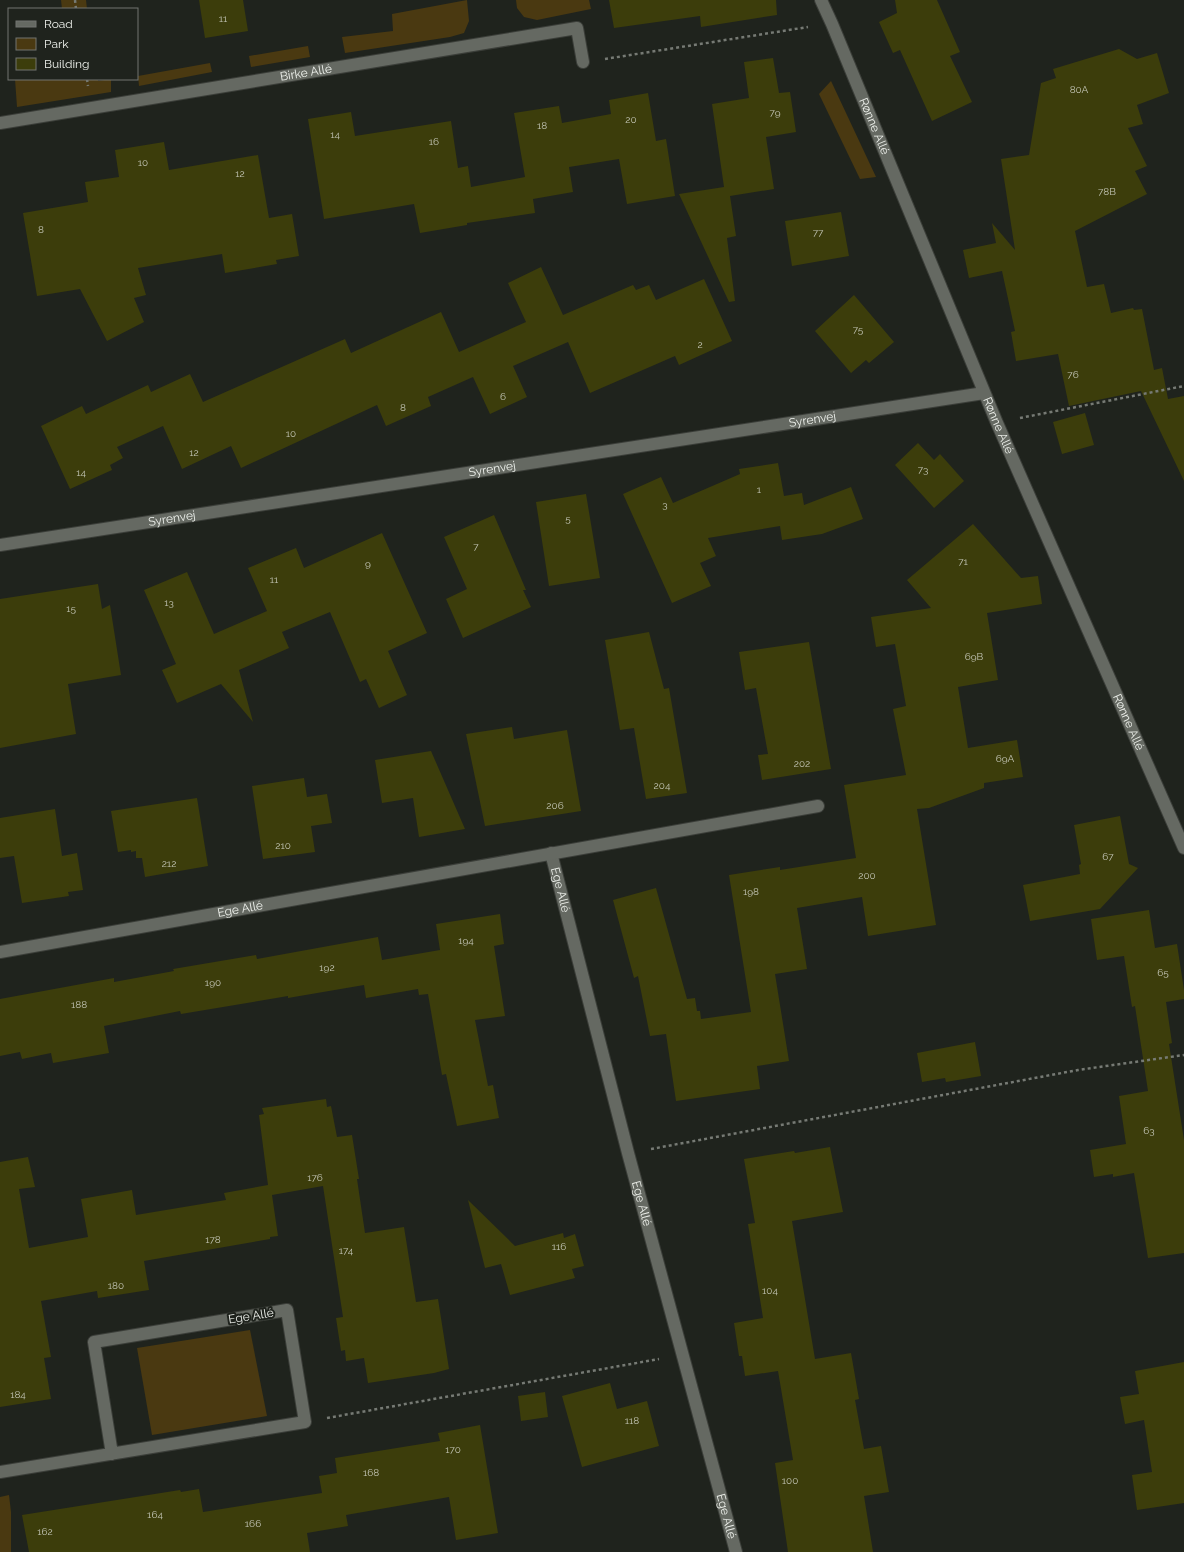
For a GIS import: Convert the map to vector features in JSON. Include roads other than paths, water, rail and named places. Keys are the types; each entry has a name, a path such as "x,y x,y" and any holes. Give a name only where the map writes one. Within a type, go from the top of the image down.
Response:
{"street":[{"name":"Rønne Allé","path":"820,0 832,24 984,393 1184,848"},
{"name":"Birke Allé","path":"0,123 577,28 583,62"},
{"name":"Syrenvej","path":"0,545 984,393"},
{"name":"Ege Allé","path":"0,952 818,806"},
{"name":"Ege Allé","path":"551,853 628,1153 736,1552"},
{"name":"Ege Allé","path":"287,1310 305,1422 112,1454 94,1342 287,1310"},
{"path":"0,1472 112,1454"}]}
